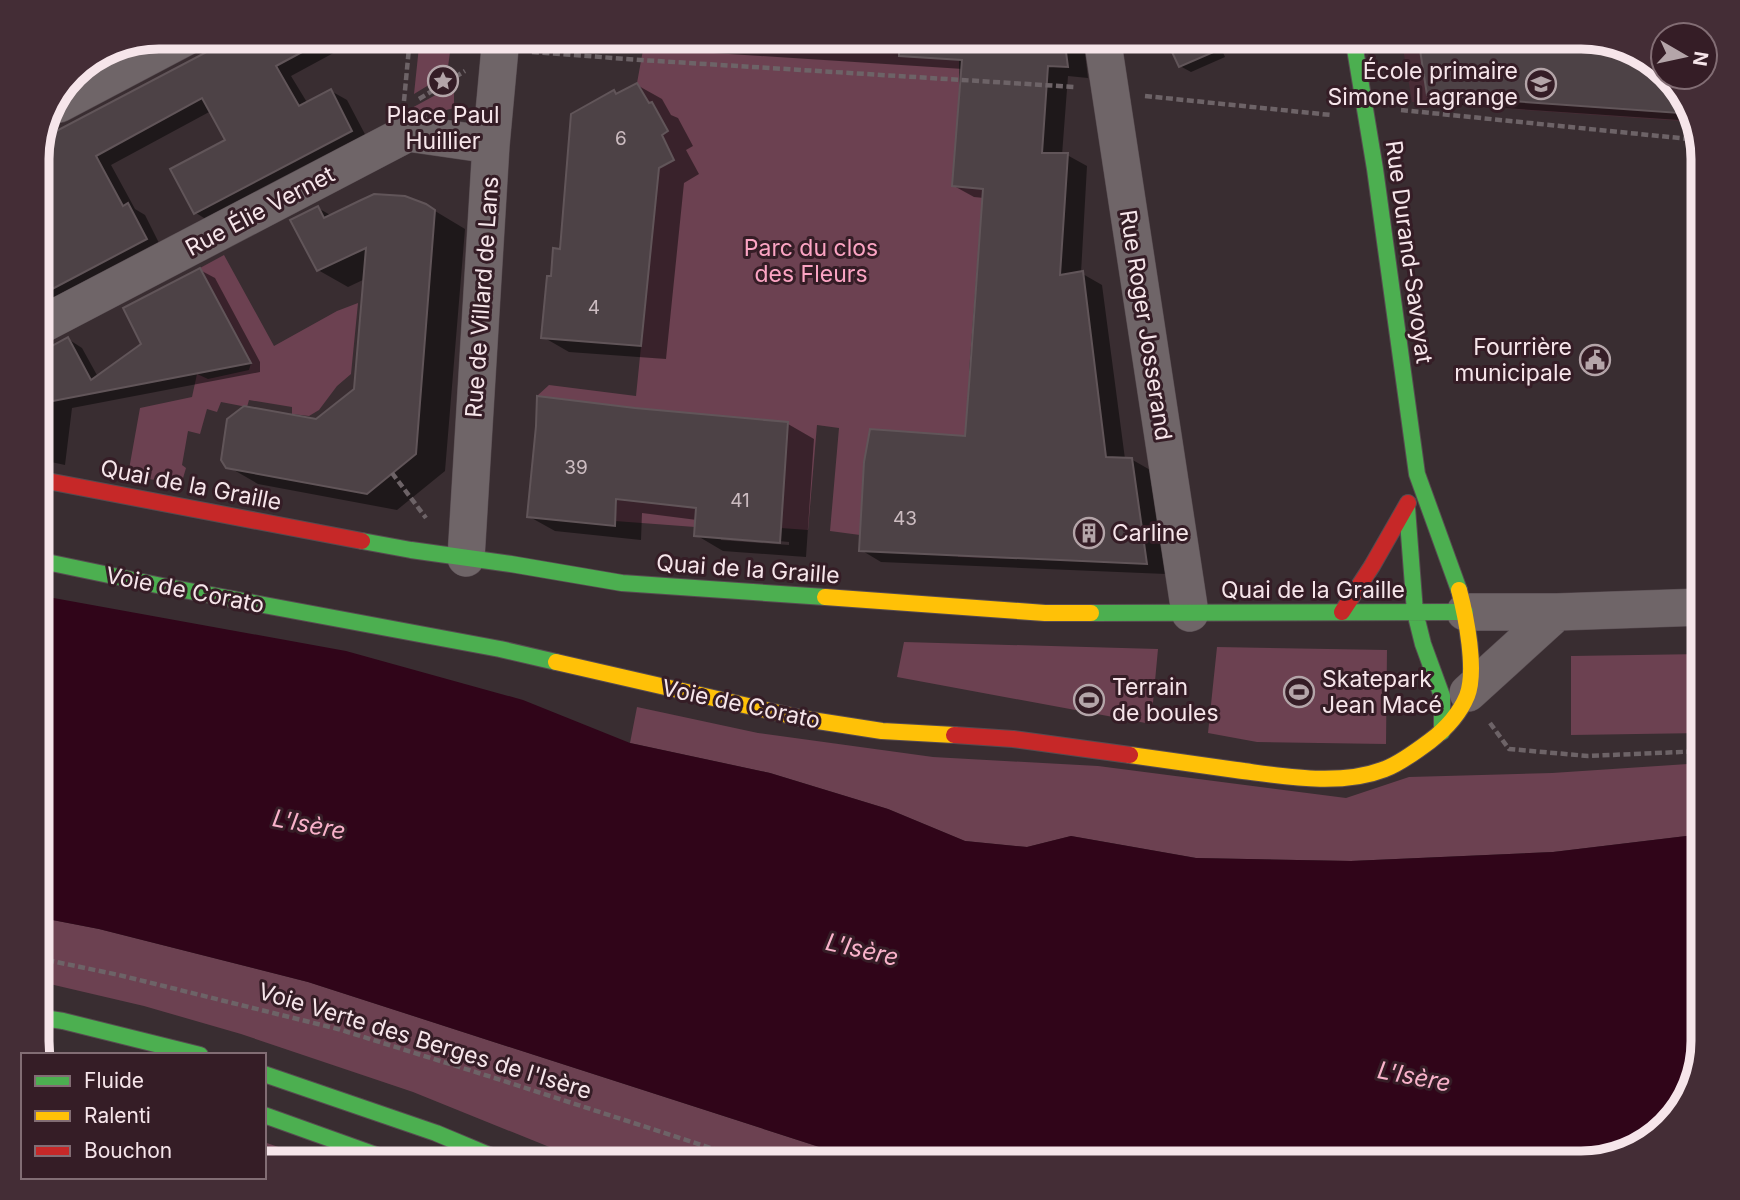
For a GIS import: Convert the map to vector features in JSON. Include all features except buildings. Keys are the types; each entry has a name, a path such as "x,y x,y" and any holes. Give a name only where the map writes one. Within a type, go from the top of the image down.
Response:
{"main road":[{"name":"Rue Durand-Savoyat","path":"1355,49 1375,169 1417,474 1456,578 1465,612"},
{"name":"Rue Durand-Savoyat","path":"1342,612 1407,508 1417,474"},
{"name":"Quai de la Graille","path":"49,481 397,548 622,583 1045,613 1465,612"},
{"path":"1407,508 1415,612 1423,644 1442,696 1441,732"},
{"name":"Voie de Corato","path":"49,562 500,649 805,719 882,731 1013,739 1291,777 1328,779 1363,775 1385,769 1424,746 1456,718 1468,693 1471,677 1465,612"},
{"path":"49,1019 192,1053"},
{"path":"266,1075 436,1133 479,1151"},
{"path":"266,1116 364,1151"}],"street":[{"path":"67,100 163,49"},
{"name":"Rue Roger Josserand","path":"1103,49 1190,613"},
{"name":"Rue de Villard de Lans","path":"466,558 491,145 492,51"},
{"name":"Rue Élie Vernet","path":"49,321 408,133 491,145"},
{"path":"1465,612 1691,607"},
{"name":"Voie de Corato","path":"1468,693 1557,612"}],"path":[{"path":"409,49 403,109 492,51 1083,87"},
{"path":"1133,95 1339,116"},
{"path":"1401,110 1688,138"},
{"path":"392,473 427,519"},
{"path":"1468,693 1509,749 1588,756 1691,752"},
{"name":"Voie Verte des Berges de l'Isère","path":"49,960 338,1029 720,1151"}],"shaded area":[{"name":"École primaire Simone Lagrange","path":"1403,49 1581,49 1609,53 1623,57 1649,73 1649,91 1667,91 1680,110 1684,121 1412,102"}],"green space":[{"path":"419,49 450,49 447,74 414,94"},
{"name":"Parc du clos des Fleurs","path":"643,49 1062,49 1064,64 892,55 959,60 959,102 952,186 983,189 969,372 999,369 1029,445 1022,559 958,557 965,456 860,535 830,531 839,428 817,425 808,530 781,528 786,454 702,447 695,527 615,521 624,435 536,426 537,396 549,385 636,396 659,168 674,159 662,135 668,131 653,102 649,103 637,83"},
{"path":"454,85 454,108 408,120 408,110"},
{"path":"224,255 274,346 337,311 358,303 351,374 337,386 319,410 309,416 292,414 292,407 249,400 247,407 221,402 217,412 207,409 200,434 188,431 182,465 186,468 181,485 128,475 140,408 192,397 197,374 208,379 249,370 251,363 200,268"},
{"name":"Terrain de boules","path":"904,642 1158,649 1151,724 897,677"},
{"name":"Skatepark Jean Macé","path":"1217,647 1387,650 1386,744 1257,742 1208,733"},
{"path":"1691,654 1691,733 1571,735 1571,656"},
{"path":"637,707 758,733 933,757 1098,766 1346,798 1409,777 1552,773 1691,764 1691,835 1553,852 1351,861 1196,858 1071,836 1027,847 965,841 888,809 770,773 630,743"},
{"path":"49,919 99,929 308,982 832,1151 559,1151 413,1092 241,1034 144,1006 49,984"},
{"path":"266,1143 290,1151 266,1151"}],"water":[{"name":"L'Isère","path":"49,597 346,651 523,700 630,743 770,773 888,809 965,841 1027,847 1071,836 1196,858 1351,861 1553,852 1691,835 1690,1055 1683,1083 1664,1113 1653,1124 1630,1140 1595,1150 832,1151 308,982 99,929 49,919"}],"traffic: fast":[{"path":"1355,49 1375,169 1417,474 1459,590"},
{"path":"1407,508 1415,612 1423,644 1442,696 1442,732"},
{"path":"362,541 622,583 825,597"},
{"path":"49,562 556,662"},
{"path":"1091,613 1465,612"},
{"path":"49,1019 192,1053"},
{"path":"266,1075 436,1133 479,1151"},
{"path":"266,1116 364,1151"}],"traffic: slow":[{"path":"1130,755 1273,775 1330,779 1349,778 1390,767 1442,731 1467,696 1471,658 1459,590"},
{"path":"825,597 1045,613 1091,613"},
{"path":"556,662 805,719 882,731 954,735"}],"traffic: jam":[{"path":"49,481 362,541"},
{"path":"1342,612 1408,503"},
{"path":"954,735 1013,739 1130,755"}],"place":[{"name":"Place Paul Huillier","path":"443,81"},
{"name":"École primaire Simone Lagrange","path":"1541,84"},
{"name":"Fourrière municipale","path":"1595,360"},
{"name":"Carline","path":"1089,533"},
{"name":"Skatepark Jean Macé","path":"1299,692"},
{"name":"Terrain de boules","path":"1089,700"}]}
